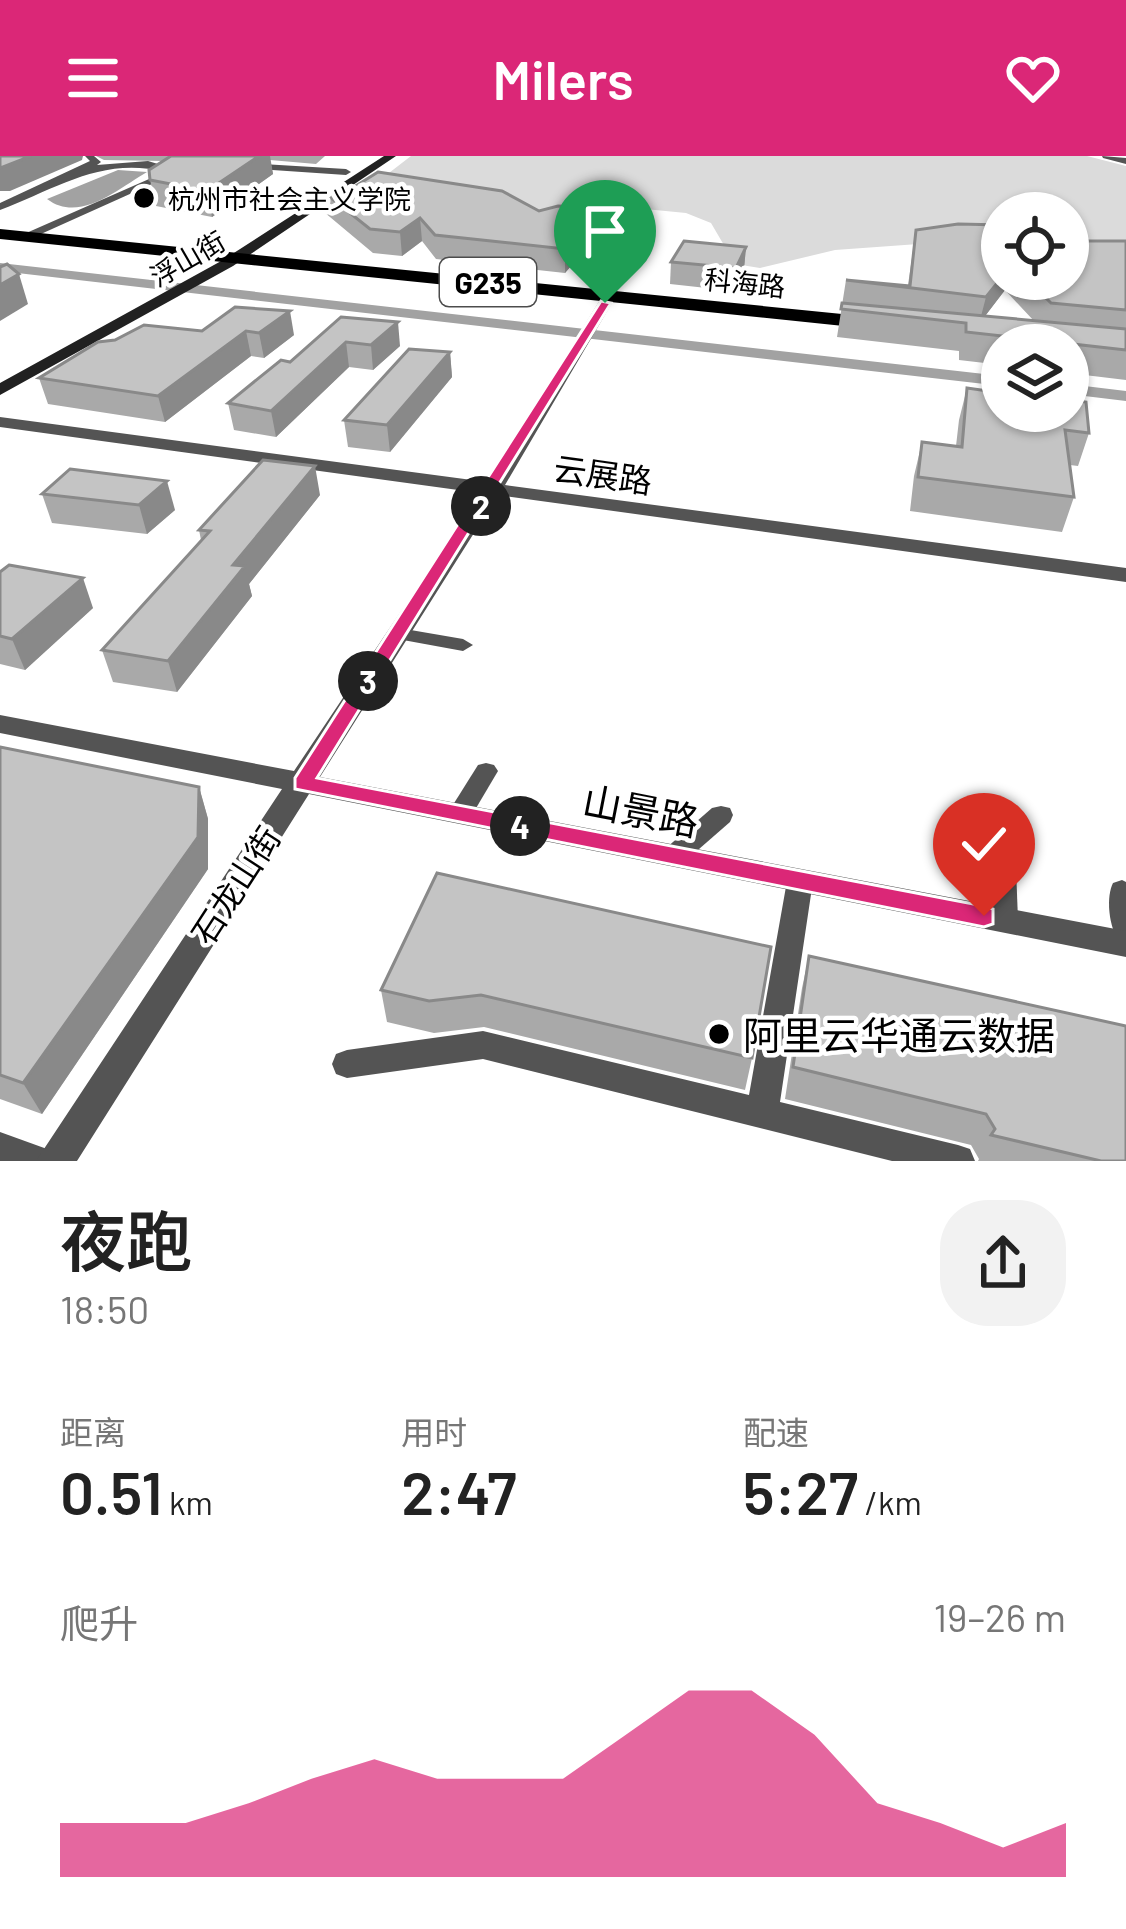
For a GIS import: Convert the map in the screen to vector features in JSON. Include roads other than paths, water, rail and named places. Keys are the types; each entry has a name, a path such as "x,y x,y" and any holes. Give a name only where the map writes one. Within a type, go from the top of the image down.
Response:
{"highway":[{"name":"科海路","path":"0,237 28,236 220,262 902,330 605,303 220,262 0,237"}],"main road":[{"name":"浮山街","path":"351,175 372,156"},
{"name":"浮山街","path":"0,390 168,296 351,175 391,156"},
{"name":"浮山街","path":"0,373 184,275 220,262"}],"street":[{"path":"0,207 96,162 89,156"},
{"path":"1107,156 1126,161"},
{"path":"242,160 372,182"},
{"path":"28,236 179,169 148,164 81,170"},
{"path":"23,207 33,192"},
{"path":"40,212 89,211"},
{"name":"石龙山街","path":"55,1161 492,490 605,303"},
{"name":"云展路","path":"0,422 1126,575"},
{"path":"399,634 464,645"},
{"name":"山景路","path":"0,724 1126,944"},
{"path":"460,814 486,771"},
{"path":"674,856 721,815"},
{"path":"1003,868 1004,920"},
{"path":"761,1113 800,880"},
{"path":"1122,890 1126,928"},
{"path":"346,1064 483,1046 958,1161"},
{"path":"0,1148 35,1161"}],"waterway":[{"path":"0,267 981,379"},
{"path":"1089,392 1126,396"}],"place":[{"name":"杭州市社会主义学院","path":"144,198"},
{"name":"阿里云华通云数据","path":"719,1034"}]}
